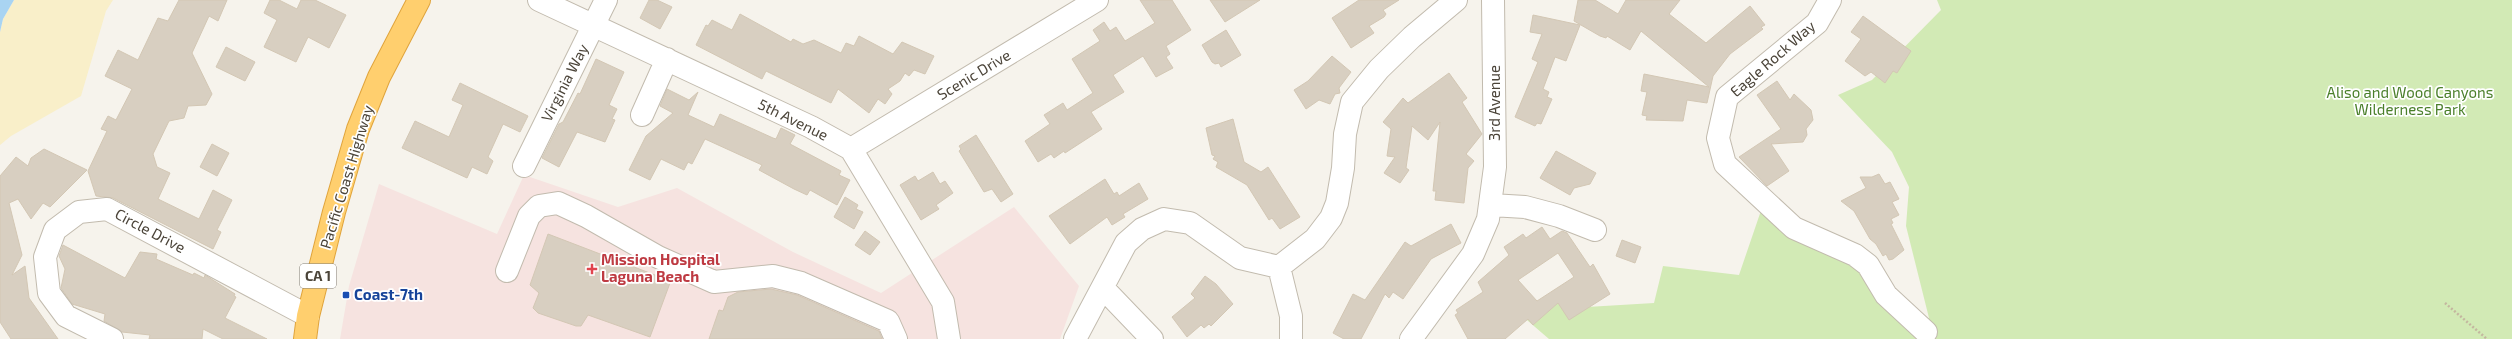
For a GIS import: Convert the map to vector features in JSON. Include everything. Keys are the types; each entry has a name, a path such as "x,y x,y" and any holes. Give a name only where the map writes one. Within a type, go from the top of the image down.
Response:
{"highway":[{"name":"Pacific Coast Highway","path":"305,339 308,316 334,212 358,129 379,77 419,0"}],"street":[{"name":"5th Avenue","path":"539,0 811,127 851,149"},
{"name":"Virginia Way","path":"524,166 595,25 606,0"},
{"name":"Scenic Drive","path":"851,149 1097,0"},
{"path":"1279,267 1316,239 1331,218 1337,203 1343,168 1345,134 1352,102 1385,63 1456,0"},
{"name":"3rd Avenue","path":"1411,339 1473,254 1488,219 1495,167 1493,0"},
{"name":"Eagle Rock Way","path":"1830,0 1817,23 1727,97 1718,138 1725,164 1794,228 1856,255 1868,265 1886,295 1926,332"},
{"path":"642,115 667,59"},
{"path":"851,149 943,302 949,339"},
{"path":"507,271 529,216 539,206 558,203 586,216 658,257 714,282 773,276 801,283 888,321 896,339"},
{"path":"1491,205 1525,207 1559,216 1595,230"},
{"name":"Circle Drive","path":"112,339 66,316 49,293 45,258 55,230 79,212 107,208 308,316"},
{"path":"1075,339 1126,243 1142,229 1164,219 1190,223 1240,258 1279,267"},
{"path":"1279,267 1291,316 1291,339"},
{"path":"1103,288 1152,339"}],"path":[{"path":"2445,303 2487,339"}],"shaded area":[{"name":"Mission Hospital Laguna Beach","path":"524,175 618,207 677,188 793,252 881,293 1014,207 1079,286 1060,339 340,339 349,286 379,184 497,234"}],"green space":[{"name":"Aliso and Wood Canyons Wilderness Park","path":"1937,0 2512,0 2512,339 1549,339 1521,315 1551,294 1587,307 1654,303 1663,266 1739,275 1766,196 1797,217 1829,232 1909,319 1929,318 1906,226 1909,187 1892,152 1838,95 1872,80 1941,10"}],"sand":[{"path":"14,0 113,0 106,11 81,96 11,136 0,145 0,32 3,19"}],"water":[{"path":"0,0 14,0 3,19 0,32"}],"building":[{"path":"179,0 227,0 218,21 209,16 192,53 212,94 206,105 188,106 184,118 169,121 153,154 157,167 170,173 158,199 199,219 213,190 232,200 217,230 221,232 213,249 113,198 96,196 88,171 107,131 101,129 108,116 116,120 132,89 105,76 118,50 138,60 158,18 168,21"},
{"path":"270,0 279,0 297,9 301,0 315,0 346,15 329,48 308,37 296,62 264,47 277,20 264,13"},
{"path":"649,0 657,0 672,7 660,29 640,18"},
{"path":"1140,0 1172,0 1191,30 1166,46 1170,54 1166,57 1173,68 1156,77 1143,56 1113,75 1124,92 1091,112 1102,129 1065,153 1064,151 1054,158 1051,154 1038,162 1025,141 1050,124 1044,115 1063,103 1067,110 1093,93 1072,59 1100,41 1093,30 1104,22 1110,31 1116,27 1125,41 1155,23"},
{"path":"1210,0 1260,0 1225,22"},
{"path":"1359,0 1399,0 1383,10 1386,14 1384,17 1369,26 1374,33 1351,48 1332,18"},
{"path":"1578,0 1595,0 1618,14 1626,0 1680,0 1669,14 1706,43 1750,6 1765,25 1761,27 1763,29 1730,54 1713,76 1707,103 1687,100 1683,121 1646,120 1647,116 1642,115 1647,92 1641,91 1644,74 1709,87 1641,31 1630,50 1607,36 1606,38 1600,36 1574,21"},
{"path":"740,14 791,42 793,39 803,44 814,40 841,53 846,43 854,46 859,36 893,54 902,42 934,56 925,74 914,70 909,76 905,73 900,81 888,89 892,94 885,104 878,99 869,113 838,89 831,103 766,71 762,79 696,45 706,25 708,26 712,20 732,30"},
{"path":"1533,15 1580,25 1566,61 1555,57 1543,89 1549,92 1547,97 1552,99 1541,124 1537,123 1535,126 1515,117 1538,62 1532,59 1542,34 1530,32"},
{"path":"1863,16 1911,51 1897,73 1893,71 1885,83 1871,72 1865,76 1845,61 1861,39 1851,32"},
{"path":"1226,30 1241,55 1221,67 1219,63 1215,64 1212,62 1202,45"},
{"path":"226,47 255,62 245,81 216,67"},
{"path":"1332,56 1351,72 1339,88 1340,93 1335,94 1330,104 1319,100 1306,109 1294,90 1308,81"},
{"path":"596,59 624,72 609,105 617,109 612,119 615,120 605,142 577,132 559,167 542,158 559,124 563,122 578,93 580,94"},
{"path":"1449,73 1467,98 1462,102 1482,134 1466,154 1474,161 1468,168 1464,203 1435,200 1436,191 1433,191 1440,122 1428,140 1412,126 1406,168 1409,170 1400,183 1384,173 1395,157 1387,156 1391,129 1383,122 1403,98 1408,103"},
{"path":"1777,81 1790,100 1794,94 1811,110 1813,120 1806,129 1807,135 1803,142 1771,144 1789,171 1767,186 1739,157 1781,129 1757,95"},
{"path":"460,83 528,116 520,132 503,124 488,157 493,161 487,174 472,167 467,178 402,148 415,121 449,137 463,105 452,100"},
{"path":"667,89 689,100 698,92 688,115 714,127 720,114 776,139 781,128 795,135 790,144 841,171 839,175 850,180 837,205 810,190 807,195 794,189 759,170 762,165 705,139 692,164 688,162 684,170 661,159 650,180 629,170 646,136 673,113 660,106"},
{"path":"1233,119 1244,162 1261,172 1268,167 1300,217 1280,229 1272,218 1269,220 1247,185 1216,167 1218,162 1213,159 1215,156 1212,155 1206,128"},
{"path":"976,135 1013,194 1001,202 992,189 984,192 959,151 961,149 959,146"},
{"path":"212,144 229,153 217,176 200,167"},
{"path":"44,149 87,170 50,207 43,203 31,219 18,199 9,203 22,255 12,275 25,266 29,298 58,339 11,339 0,322 0,176 16,157 28,166 31,158"},
{"path":"1556,151 1596,173 1590,184 1574,188 1570,195 1540,178"},
{"path":"933,172 940,184 945,181 953,193 936,205 939,209 921,220 900,185 915,176 918,181"},
{"path":"1879,174 1885,184 1890,182 1899,199 1892,202 1899,215 1891,219 1893,223 1891,224 1904,250 1893,259 1889,260 1886,254 1883,256 1876,244 1870,239 1854,211 1841,201 1866,188 1860,177 1872,177"},
{"path":"1105,179 1114,194 1117,192 1119,196 1139,183 1148,199 1123,214 1125,217 1112,225 1107,217 1070,244 1049,216"},
{"path":"845,197 858,205 856,209 863,212 854,229 834,217"},
{"path":"1451,224 1461,243 1431,259 1403,299 1393,292 1389,298 1385,294 1361,339 1344,339 1333,333 1353,294 1365,300 1405,242 1411,246"},
{"path":"1542,227 1550,239 1562,231 1567,233 1590,267 1593,264 1610,294 1569,320 1558,303 1533,325 1528,319 1505,339 1468,339 1455,315 1458,313 1456,310 1483,292 1478,282 1509,255 1504,247 1523,234 1526,238","holes":["1558,253 1574,277 1537,301 1518,280"]},
{"path":"865,231 880,242 870,255 855,245"},
{"path":"548,234 668,280 670,283 650,337 588,315 581,326 576,326 538,313 533,308 539,293 530,285"},
{"path":"1622,240 1641,247 1635,263 1616,256"},
{"path":"63,245 125,278 140,252 157,254 156,259 193,275 194,273 204,278 205,275 235,294 234,296 236,297 225,318 267,339 223,339 203,329 202,339 149,339 150,335 122,332 104,321 105,314 72,304 61,288 65,269 59,256"},
{"path":"1205,276 1216,284 1233,304 1211,326 1209,324 1204,328 1201,325 1187,337 1172,317 1195,298 1191,294"},
{"path":"771,289 797,295 879,331 882,339 709,339 719,310 723,311 728,297 738,292"}],"place":[{"name":"Mission Hospital Laguna Beach","path":"592,269"},
{"name":"Coast-7th","path":"346,295"}]}
